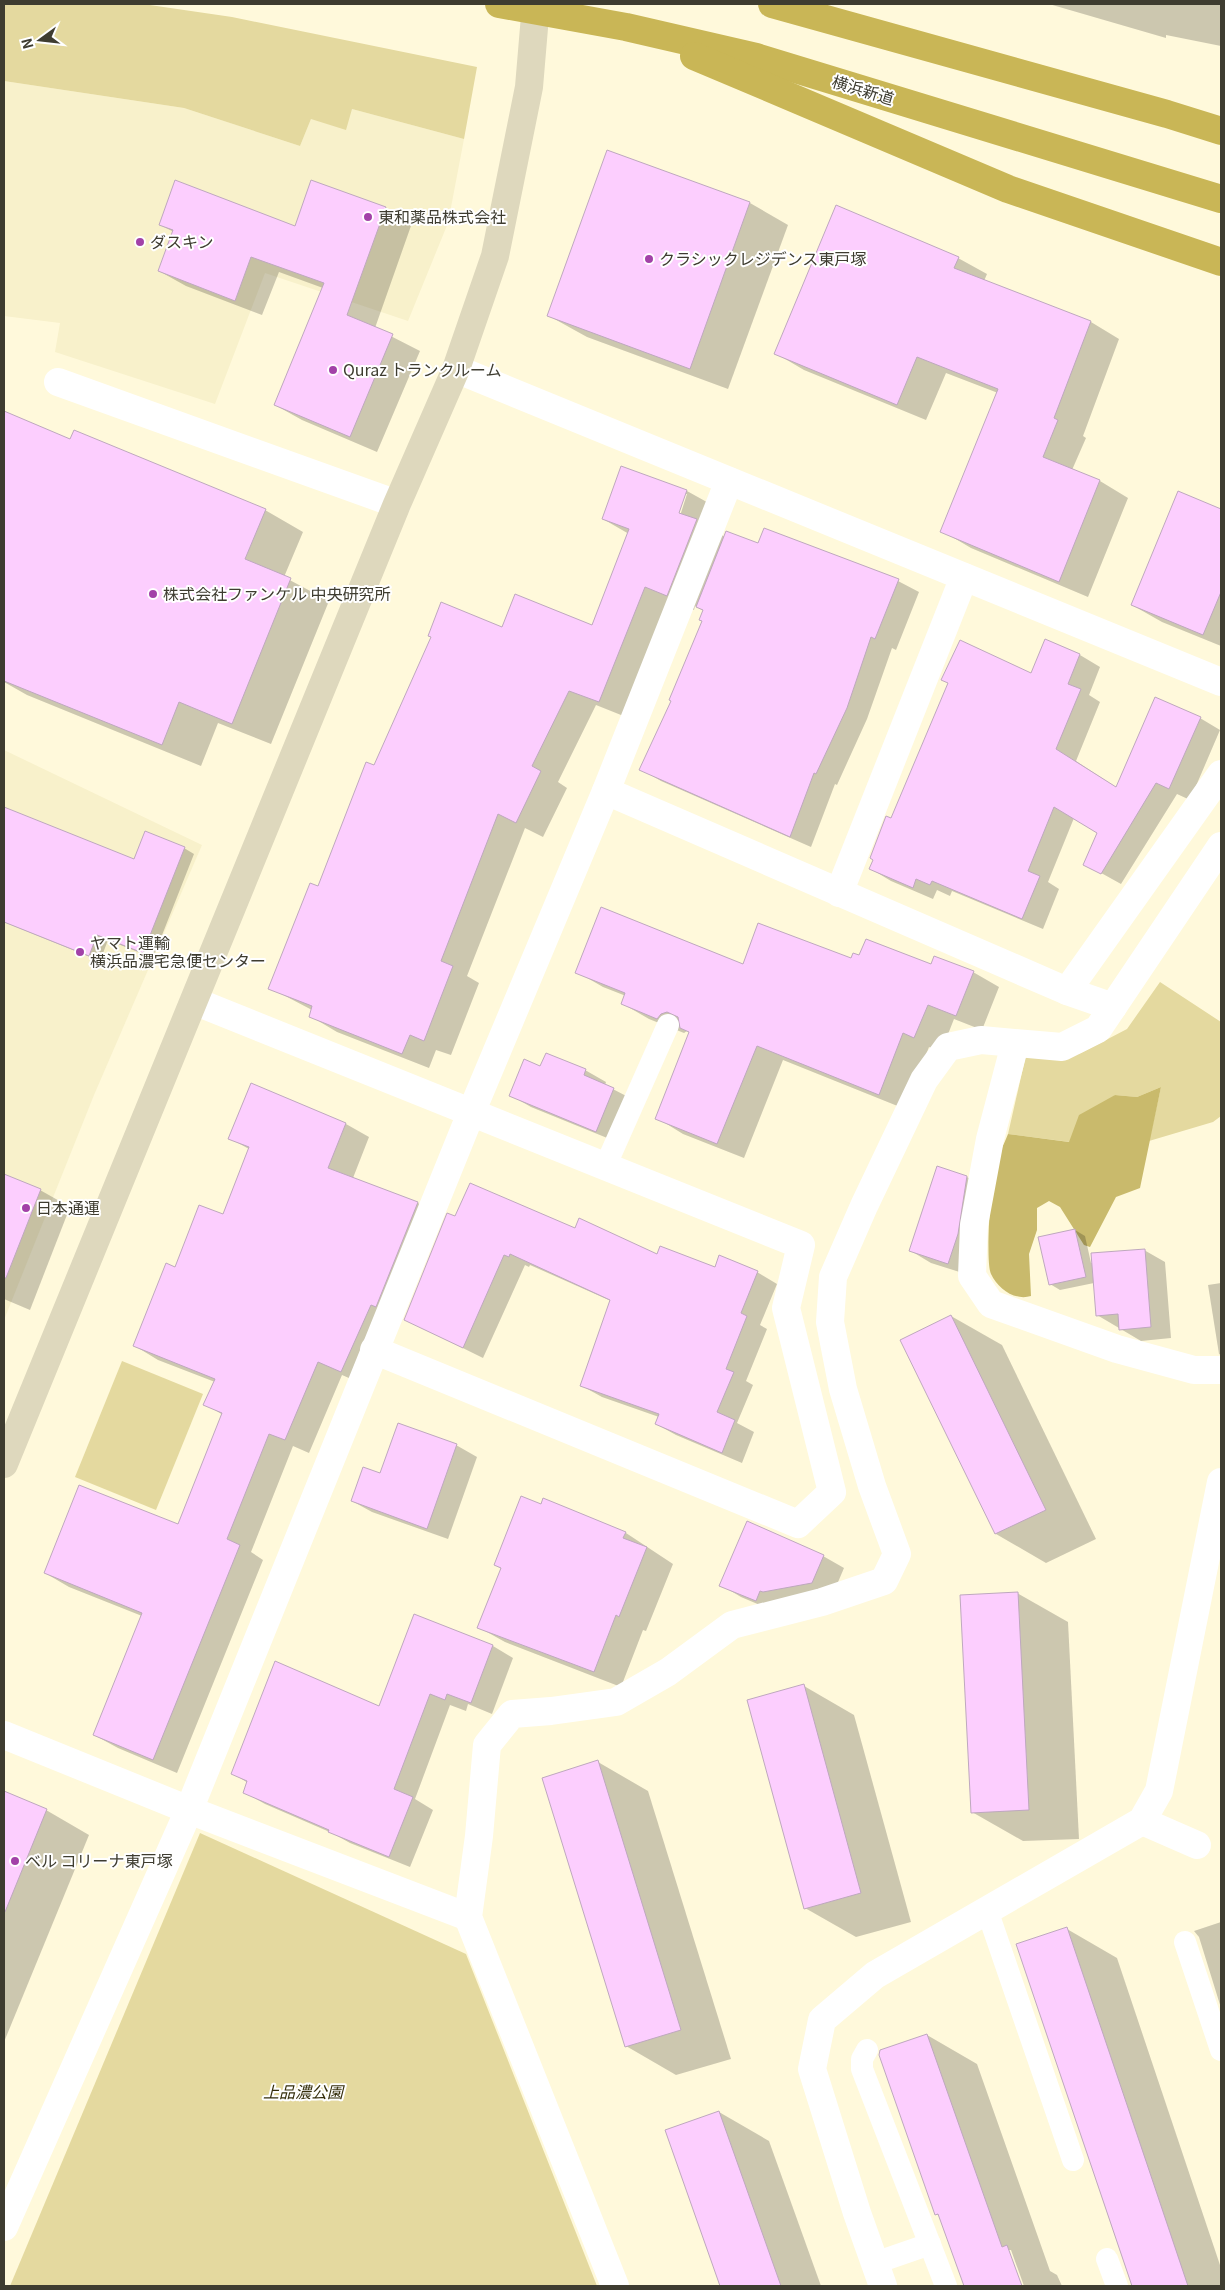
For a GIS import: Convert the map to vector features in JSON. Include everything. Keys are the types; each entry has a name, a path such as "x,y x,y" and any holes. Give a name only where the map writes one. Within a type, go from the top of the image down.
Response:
{"highway":[{"name":"横浜新道","path":"499,4 626,27 756,57 1221,199"},
{"path":"772,4 1221,131"},
{"path":"626,27 1008,189 1221,262"},
{"path":"1166,114 1221,127"}],"street":[{"path":"4,1464 397,504 456,369 495,256 529,87 536,4"},
{"path":"456,369 1221,682"},
{"path":"58,382 397,504"},
{"path":"4,2227 189,1810 374,1350 471,1112 606,791 730,482"},
{"path":"839,893 964,576"},
{"path":"1067,992 1221,774"},
{"path":"606,791 1067,992 1113,1006"},
{"path":"615,2286 468,1918 479,1836 486,1744 512,1714 616,1702 668,1672 732,1625 822,1602 884,1581 897,1554 872,1486 842,1389 830,1322 833,1276 864,1206 924,1080 948,1047 981,1040 1062,1046 1098,1029 1221,846"},
{"path":"194,1001 801,1245 786,1308 832,1492 798,1524 374,1350"},
{"path":"1015,1044 990,1139 977,1206 974,1225 972,1276 991,1304 1117,1349 1194,1370 1221,1370"},
{"path":"879,2275 812,2069 822,2020 875,1975 1142,1821 1159,1791 1221,1482"},
{"path":"4,1735 189,1810 468,1918"},
{"path":"1142,1821 1197,1845"}],"lane":[{"path":"605,1167 668,1025"},
{"path":"987,1910 1073,2160"},
{"path":"1185,1942 1221,2050"},
{"path":"867,2050 862,2059 862,2069 946,2286"},
{"path":"879,2275 930,2244"},
{"path":"1107,2259 1117,2286"}],"shaded area":[{"name":"ダスキン","path":"4,81 184,108 300,146 311,119 352,109 464,139 448,223 408,321 265,273 215,404 55,352 60,323 4,316"},
{"name":"ヤマト運輸 横浜品濃宅急便センター","path":"4,750 202,845 94,1095 4,1320"},
{"path":"1161,1087 1140,1188 1116,1197 1090,1247 1084,1245 1060,1207 1049,1201 1037,1208 1037,1230 1029,1254 1031,1296 1019,1297 1003,1289 994,1279 989,1266 990,1204 997,1158 1008,1134 1069,1142 1079,1115 1115,1095 1137,1097"}],"green space":[{"path":"4,4 143,4 232,17 477,67 464,139 352,109 346,130 311,119 300,146 184,108 4,81"},
{"path":"1160,982 1221,1022 1221,1116 1213,1122 1149,1141 1161,1087 1137,1097 1115,1095 1070,1142 1008,1134 1026,1055 1062,1058 1081,1053 1127,1029"},
{"path":"122,1361 203,1394 156,1510 75,1477"},
{"name":"上品濃公園","path":"200,1833 466,1954 597,2286 10,2286"}],"building":[{"name":"クラシックレジデンス東戸塚","path":"607,150 750,202 690,369 547,316"},
{"path":"175,180 295,226 311,180 386,207 347,315 393,334 350,437 274,405 324,283 251,257 235,301 158,271 173,230 159,225"},
{"path":"836,205 959,257 954,268 1091,321 1054,418 1058,420 1043,457 1100,480 1059,582 940,532 998,389 917,357 897,405 774,354"},
{"path":"4,411 70,439 74,430 266,509 245,559 291,578 232,724 179,702 162,745 4,681"},
{"path":"621,466 687,490 679,513 697,519 667,596 645,587 599,702 569,691 532,766 541,771 516,823 498,814 441,961 453,966 424,1041 410,1035 402,1054 309,1017 312,1006 268,989 310,883 318,886 366,762 374,765 431,637 428,636 441,602 502,627 515,594 592,625 629,529 602,519"},
{"path":"1178,491 1221,509 1221,592 1203,635 1131,605"},
{"path":"764,528 899,579 875,639 871,637 847,708 816,774 814,773 790,837 639,770 671,701 669,700 702,621 699,620 703,610 696,607 726,531 758,543"},
{"path":"1045,639 1080,654 1068,684 1081,689 1056,749 1116,787 1155,697 1201,717 1169,789 1156,783 1101,874 1083,865 1097,833 1054,807 1028,871 1040,876 1022,919 932,881 930,885 916,879 913,888 869,869 873,860 870,858 886,816 891,818 948,683 941,680 960,640 1031,673"},
{"path":"4,807 134,859 145,831 185,847 143,953 97,935 89,956 4,922"},
{"path":"601,907 743,964 758,923 851,958 853,953 859,955 866,939 931,964 934,956 974,971 956,1016 928,1005 914,1038 903,1033 879,1095 757,1046 717,1144 655,1119 689,1032 680,1028 678,1017 667,1012 661,1014 657,1019 621,1004 625,993 575,973"},
{"path":"546,1053 586,1069 584,1075 614,1088 596,1132 509,1096 524,1059 540,1066"},
{"path":"251,1083 346,1123 328,1168 418,1202 376,1307 371,1305 341,1372 318,1362 285,1440 269,1434 227,1539 240,1545 153,1760 93,1735 142,1613 44,1573 79,1485 178,1524 222,1413 203,1405 215,1379 133,1346 166,1263 175,1267 199,1205 223,1214 249,1147 228,1139"},
{"path":"937,1166 967,1176 958,1234 948,1264 909,1251"},
{"path":"4,1174 41,1189 6,1278 4,1278"},
{"path":"470,1183 575,1228 579,1218 657,1254 660,1246 715,1267 719,1255 758,1271 741,1313 747,1316 726,1369 734,1372 717,1412 735,1420 722,1453 655,1424 659,1414 580,1386 610,1300 510,1254 509,1257 504,1255 463,1348 404,1320 447,1213 455,1216"},
{"path":"1075,1229 1086,1277 1049,1285 1038,1237"},
{"path":"1145,1249 1151,1327 1119,1330 1118,1314 1096,1316 1091,1253"},
{"path":"951,1315 1046,1510 995,1534 900,1340"},
{"path":"398,1423 457,1444 427,1529 351,1501 363,1467 380,1473"},
{"path":"521,1496 541,1504 543,1498 626,1532 623,1538 647,1547 619,1617 616,1615 594,1672 477,1628 501,1568 494,1565"},
{"path":"747,1521 824,1555 812,1583 760,1591 756,1601 719,1586"},
{"path":"1018,1592 1029,1810 971,1813 960,1595"},
{"path":"414,1614 493,1645 471,1703 447,1694 445,1700 430,1694 394,1789 413,1797 389,1857 328,1832 329,1830 243,1793 247,1781 231,1774 275,1661 379,1706"},
{"path":"804,1684 861,1893 804,1909 747,1700"},
{"path":"598,1760 681,2030 625,2047 542,1778"},
{"name":"ベル コリーナ東戸塚","path":"4,1791 47,1809 5,1912 4,1911"},
{"path":"1067,1927 1188,2286 1132,2286 1016,1944"},
{"path":"927,2034 1002,2247 1007,2245 1022,2286 964,2286 938,2214 935,2215 879,2055 880,2050"},
{"path":"719,2111 781,2286 720,2286 665,2130"}],"place":[{"name":"東和薬品株式会社","path":"368,217"},
{"name":"ダスキン","path":"140,242"},
{"name":"クラシックレジデンス東戸塚","path":"649,259"},
{"name":"Quraz トランクルーム","path":"333,370"},
{"name":"株式会社ファンケル 中央研究所","path":"153,594"},
{"name":"ヤマト運輸 横浜品濃宅急便センター","path":"80,952"},
{"name":"日本通運","path":"26,1208"},
{"name":"ベル コリーナ東戸塚","path":"15,1861"}]}
